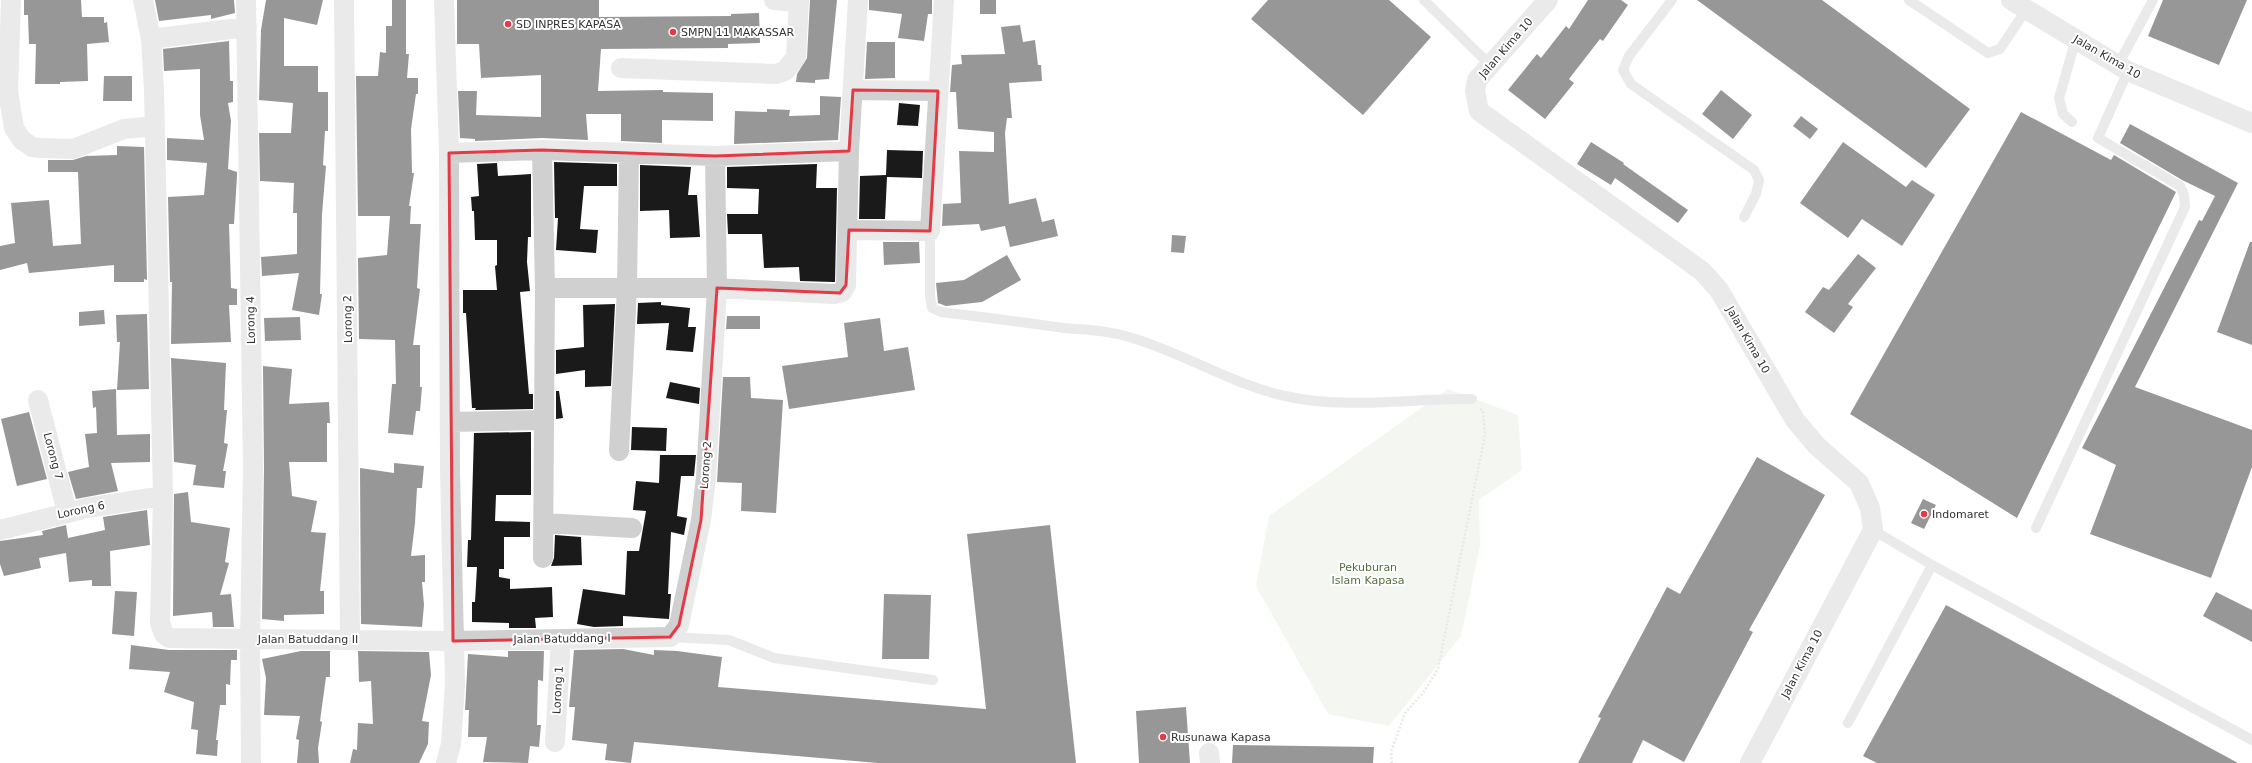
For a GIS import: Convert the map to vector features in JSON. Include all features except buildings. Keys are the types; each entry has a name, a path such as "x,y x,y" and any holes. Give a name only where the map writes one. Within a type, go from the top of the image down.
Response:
{"street":[{"path":"11,0 8,92 14,128 22,140 32,147 73,149 124,129 155,126"},
{"path":"143,0 151,39 155,126 163,496"},
{"name":"Lorong 4","path":"246,0 253,468 250,639 251,763"},
{"name":"Lorong 2","path":"344,0 350,639"},
{"path":"444,0 449,153 450,422 455,684 451,744 447,762"},
{"path":"621,68 776,74 785,71 796,57 799,1 774,0"},
{"path":"545,288 717,288 840,293 846,285 849,151 858,0"},
{"path":"848,230 930,231 944,0"},
{"name":"Jalan Kima 10","path":"1548,0 1478,80 1475,91 1479,111 1486,118 1702,271 1718,290 1795,420 1817,446 1859,483 1870,508 1873,530 1750,763"},
{"name":"Jalan Kima 10","path":"2018,5 2123,68 2252,123"},
{"path":"151,39 247,27"},
{"path":"853,90 938,91"},
{"path":"449,153 542,150 715,156 849,151"},
{"path":"542,150 545,288 543,420 544,523 542,558"},
{"path":"619,450 627,288 629,154"},
{"name":"Lorong 2","path":"670,637 679,625 701,520 706,477 717,288 715,156"},
{"name":"Lorong 7","path":"38,400 68,512"},
{"path":"450,422 543,420"},
{"name":"Jalan Batuddang II","path":"163,496 160,623 164,634 176,639 453,640"},
{"name":"Lorong 6","path":"0,530 68,512 163,496"},
{"path":"544,523 632,528"},
{"name":"Jalan Batuddang I","path":"453,640 670,637"},
{"name":"Lorong 1","path":"556,742 561,639"}],"lane":[{"path":"1424,0 1490,65"},
{"path":"1672,0 1629,56 1623,70 1631,84 1754,170 1759,180 1756,194 1744,217"},
{"path":"1910,0 1988,53 2000,49 2018,5"},
{"path":"2036,528 2185,207 2184,195 2180,186 2098,138 2123,68 2153,0"},
{"path":"2072,122 2063,114 2059,98 2076,39"},
{"path":"930,231 930,296 932,308 940,312 1072,329 1097,329 1131,337 1250,385 1285,396 1342,403 1439,398 1472,399"},
{"path":"1873,530 1932,565 2252,740"},
{"path":"1848,723 1932,565"},
{"path":"670,637 729,640 774,658 933,680"}],"path":[{"path":"1392,763 1391,752 1405,713 1423,693 1438,669 1485,435 1483,411 1472,399"}],"highlighted area":[{"path":"853,90 938,91 930,231 849,230 846,285 840,293 717,288 701,520 679,625 670,637 453,641 449,153 542,150 715,156 849,151"}],"green space":[{"name":"Pekuburan Islam Kapasa","path":"1448,389 1518,415 1522,470 1479,500 1480,546 1461,636 1389,726 1328,714 1256,586 1269,516"}],"place":[{"name":"SD INPRES KAPASA","path":"508,24"},
{"name":"SMPN 11 MAKASSAR","path":"673,32"},
{"name":"Indomaret","path":"1924,514"},
{"name":"Rusunawa Kapasa","path":"1163,737"}]}
